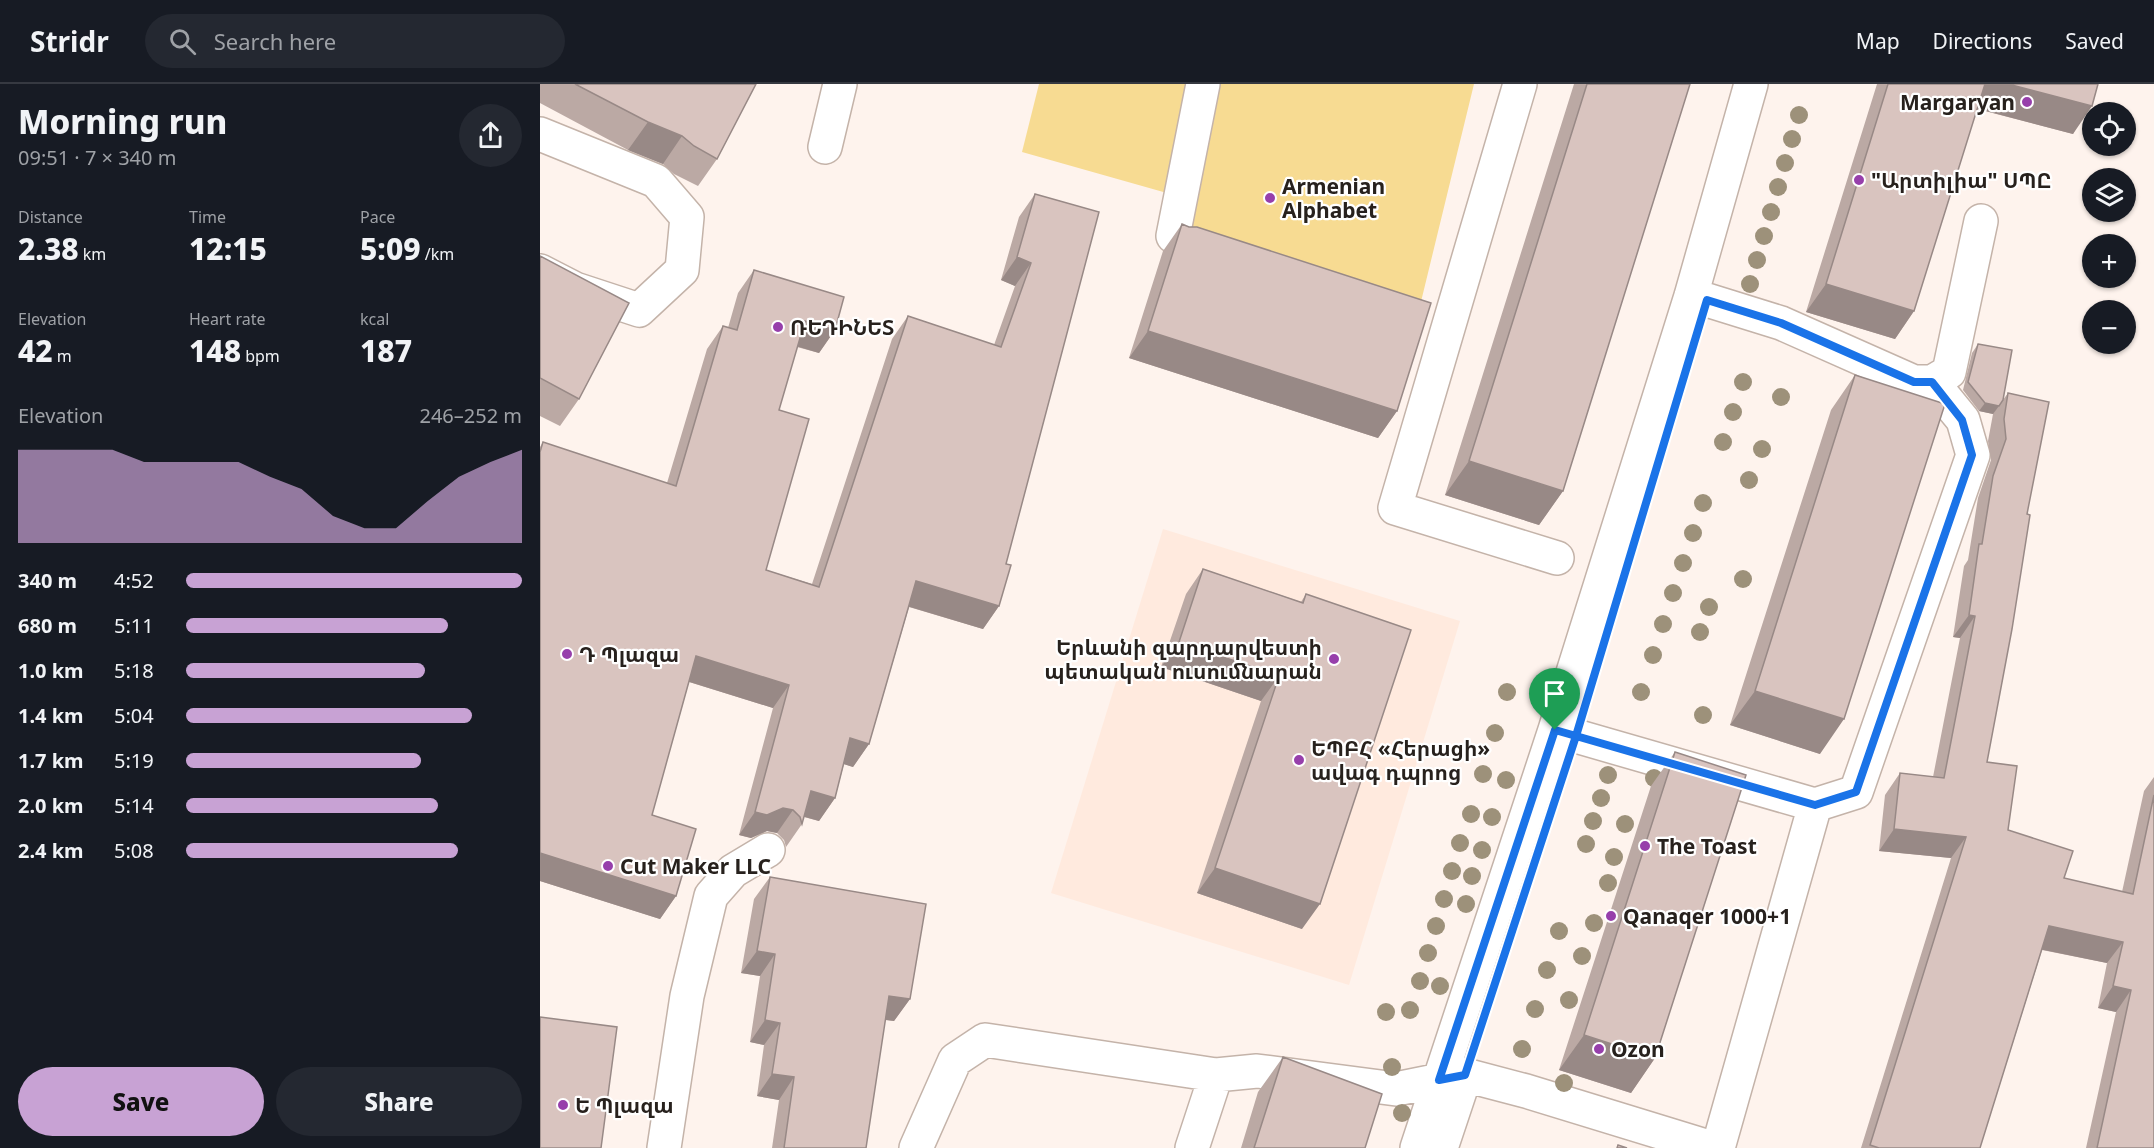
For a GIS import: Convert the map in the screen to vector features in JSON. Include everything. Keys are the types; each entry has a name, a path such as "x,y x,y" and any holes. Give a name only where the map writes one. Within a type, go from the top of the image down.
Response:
{"street":[{"path":"825,147 840,84"},
{"path":"1173,236 1203,84"},
{"path":"1520,84 1395,508 1557,558"},
{"path":"1566,733 1751,84"},
{"path":"1417,1148 1452,1078 1707,300 1771,84"},
{"path":"540,134 656,181 687,218 682,270 639,310 575,289 540,271"},
{"path":"1707,300 1781,323 1914,382 1932,382 1949,372 1981,221"},
{"path":"1566,733 1815,805 1856,792 1972,455 1962,420 1932,382"},
{"path":"1719,1148 1815,805"},
{"path":"664,1148 687,996 711,896 733,871 768,850"},
{"path":"916,1148 955,1060 985,1040 1216,1075 1257,1071 1396,1089 1452,1078 1712,1148"},
{"path":"1192,1148 1216,1075"},
{"path":"1441,1148 1452,1078"}],"shaded area":[{"path":"1039,84 1474,84 1418,314 1173,236 1181,197 1022,152"},
{"path":"1163,529 1460,621 1349,985 1051,893"}],"building":[{"path":"575,84 756,84 717,159 682,136 648,122"},
{"path":"1587,84 1690,84 1563,491 1469,461"},
{"path":"1888,84 1985,84 1914,311 1826,284"},
{"path":"2008,84 2098,84 2093,102 2082,103"},
{"path":"1035,194 1099,212 1006,564 1011,565 999,606 916,581 869,744 850,738 835,798 811,791 802,824 800,817 793,810 783,808 767,815 755,812 789,685 696,656 652,815 696,829 676,896 540,853 540,452 543,442 676,486 723,326 737,330 754,270 844,297 835,330 805,321 779,410 809,419 766,570 819,587 908,316 1001,347 1031,263 1017,257"},
{"path":"1182,224 1431,303 1397,411 1148,331"},
{"path":"540,256 629,303 579,399 540,378"},
{"path":"1978,344 2012,350 2003,400 1999,406 1985,403 1968,382"},
{"path":"1855,375 1945,404 1844,719 1755,691"},
{"path":"2008,393 2049,402 2027,514 2030,515 2012,629 1987,762 2017,766 2008,830 2073,851 2064,878 2133,894 2154,795 2154,1148 2097,1148 2131,990 2113,986 2123,942 2049,926 1980,1148 1879,1148 1870,1145 1966,837 1894,829 1900,773 1944,778 1975,616 1969,615 1979,544 1982,544 1993,476 2006,439 2004,419"},
{"path":"1203,569 1303,603 1306,594 1411,630 1320,904 1215,868 1279,676 1179,642"},
{"path":"1675,752 1746,775 1655,1058 1584,1035"},
{"path":"770,877 926,904 910,999 889,996 866,1148 784,1148 794,1077 772,1074 780,1023 765,1020 775,954 757,951"},
{"path":"540,1017 617,1027 601,1148 540,1148"},
{"path":"1283,1057 1382,1094 1365,1148 1254,1148"}],"place":[{"name":"Margaryan","path":"2027,102"},
{"name":"\"Արտիլիա\" ՍՊԸ","path":"1859,180"},
{"name":"Armenian Alphabet","path":"1270,198"},
{"name":"ՌԵԴԻՆԵՏ","path":"778,327"},
{"name":"Դ Պլազա","path":"567,654"},
{"name":"Երևանի զարդարվեստի պետական ուսումնարան","path":"1334,659"},
{"name":"ԵՊԲՀ «Հերացի» ավագ դպրոց","path":"1299,760"},
{"name":"The Toast","path":"1645,846"},
{"name":"Cut Maker LLC","path":"608,866"},
{"name":"Qanaqer 1000+1","path":"1611,916"},
{"name":"Ozon","path":"1599,1049"},
{"name":"Ե Պլազա","path":"563,1105"}],"route":[{"path":"1555,730 1439,1080 1465,1075 1576,736 1815,805 1856,792 1972,455 1962,420 1932,382 1914,382 1781,323 1707,300 1576,736 1555,730"}]}
